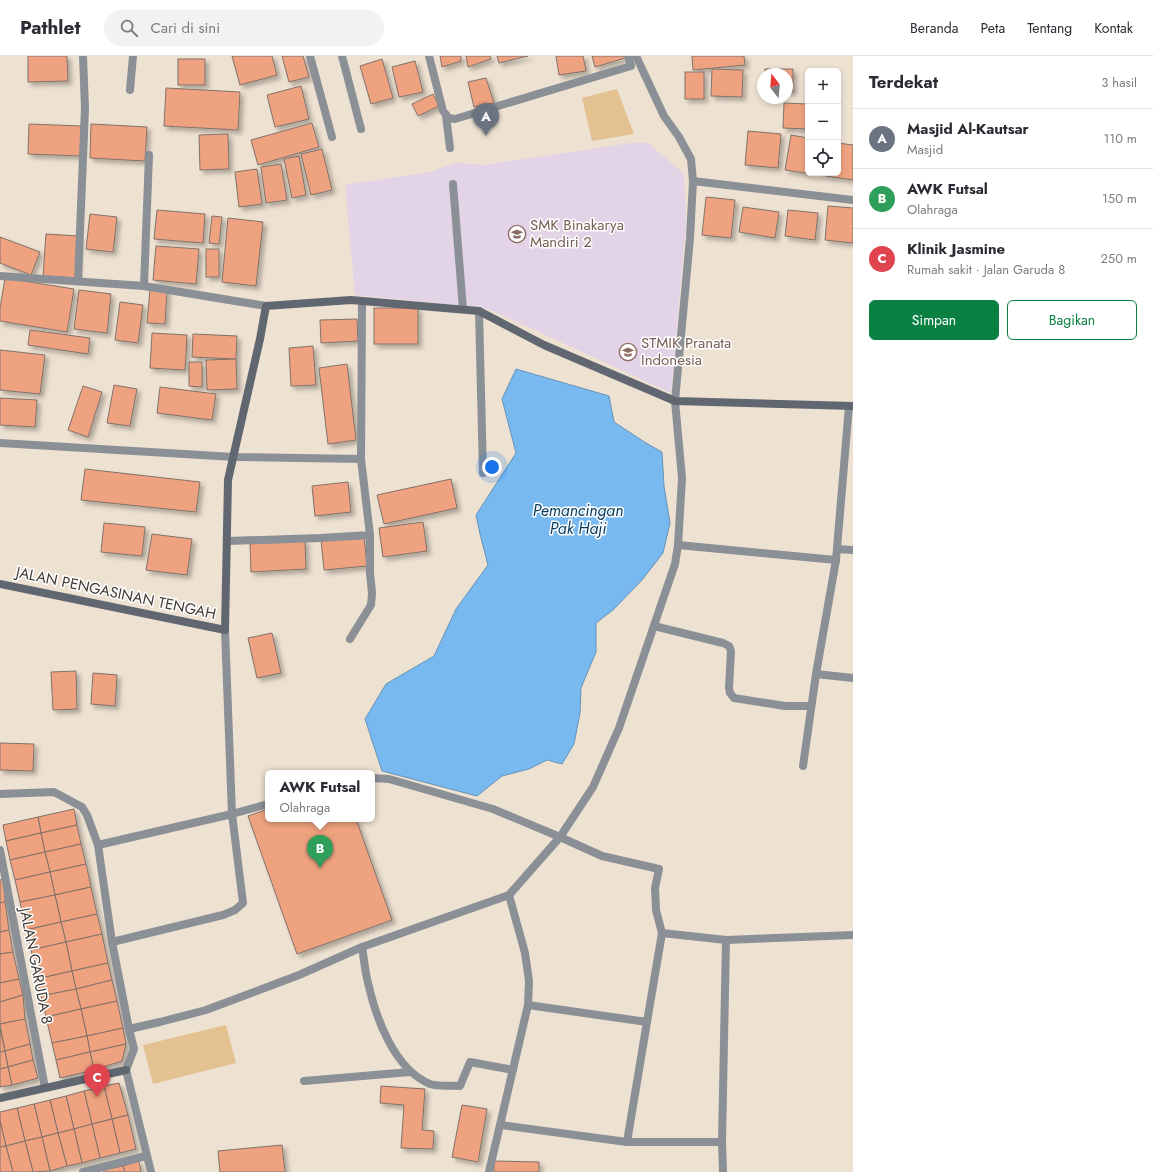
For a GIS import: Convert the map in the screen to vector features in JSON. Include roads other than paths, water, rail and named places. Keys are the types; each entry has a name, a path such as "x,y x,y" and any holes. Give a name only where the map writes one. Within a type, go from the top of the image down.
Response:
{"street":[{"path":"78,281 84,108 83,56"},
{"path":"130,90 133,56"},
{"path":"310,56 332,137"},
{"path":"342,56 361,129"},
{"path":"429,56 443,111 446,116 450,148"},
{"path":"446,116 455,119 631,66 628,56"},
{"path":"129,1028 160,1022 206,1010 299,975 362,947 509,895 560,837 592,787 618,728 675,564 678,545 682,478 675,401 690,238 692,181 691,159 664,116 636,56"},
{"path":"144,286 149,154"},
{"path":"692,181 853,200"},
{"path":"453,184 463,309"},
{"path":"0,276 144,286 266,306 351,300 479,311 544,345 675,401 851,406 836,560 802,766"},
{"path":"350,639 371,605 372,593 370,573 370,535 361,459 362,302"},
{"name":"JALAN PENGASINAN TENGAH","path":"0,584 225,630 228,480 266,306"},
{"path":"479,311 483,473"},
{"path":"0,443 234,457 361,459"},
{"path":"227,541 370,535"},
{"path":"678,545 836,560"},
{"path":"837,549 853,550"},
{"path":"654,626 723,642 729,646 731,651 729,688 730,693 734,698 785,706 811,706"},
{"path":"112,942 223,915 236,910 243,903 232,814 225,630"},
{"path":"816,674 853,678"},
{"path":"375,778 389,779 493,809 602,856 659,869 655,888 656,910 662,933 627,1142"},
{"path":"0,794 54,792 82,807 87,815 98,845 112,942 134,1049 126,1070 151,1172"},
{"path":"98,845 265,805"},
{"name":"JALAN GARUDA 8","path":"0,850 45,1088"},
{"path":"489,1172 528,1005 529,981 525,953 509,895"},
{"path":"662,933 726,940 853,934"},
{"path":"723,1172 722,1142 726,940"},
{"path":"362,947 368,983 377,1015 391,1045 410,1072 431,1084 460,1086 470,1062 513,1070"},
{"path":"528,1005 647,1022"},
{"path":"0,1098 126,1070"},
{"path":"304,1081 410,1072"},
{"path":"501,1125 627,1142 722,1142"},
{"path":"83,1172 146,1156"}],"water":[{"name":"Pemancingan Pak Haji","path":"516,369 609,396 614,422 662,452 664,486 670,523 663,553 642,580 613,610 596,623 596,652 581,688 580,713 574,744 562,764 547,760 529,769 502,776 477,796 382,771 365,719 386,684 434,656 456,609 488,565 476,515 516,453 502,399"}],"place":[{"name":"Masjid Al-Kautsar","path":"486,136"},
{"name":"SMK Binakarya Mandiri 2","path":"517,234"},
{"name":"STMIK Pranata Indonesia","path":"628,352"},
{"name":"AWK Futsal","path":"320,868"},
{"name":"Klinik Jasmine","path":"97,1097"}]}
